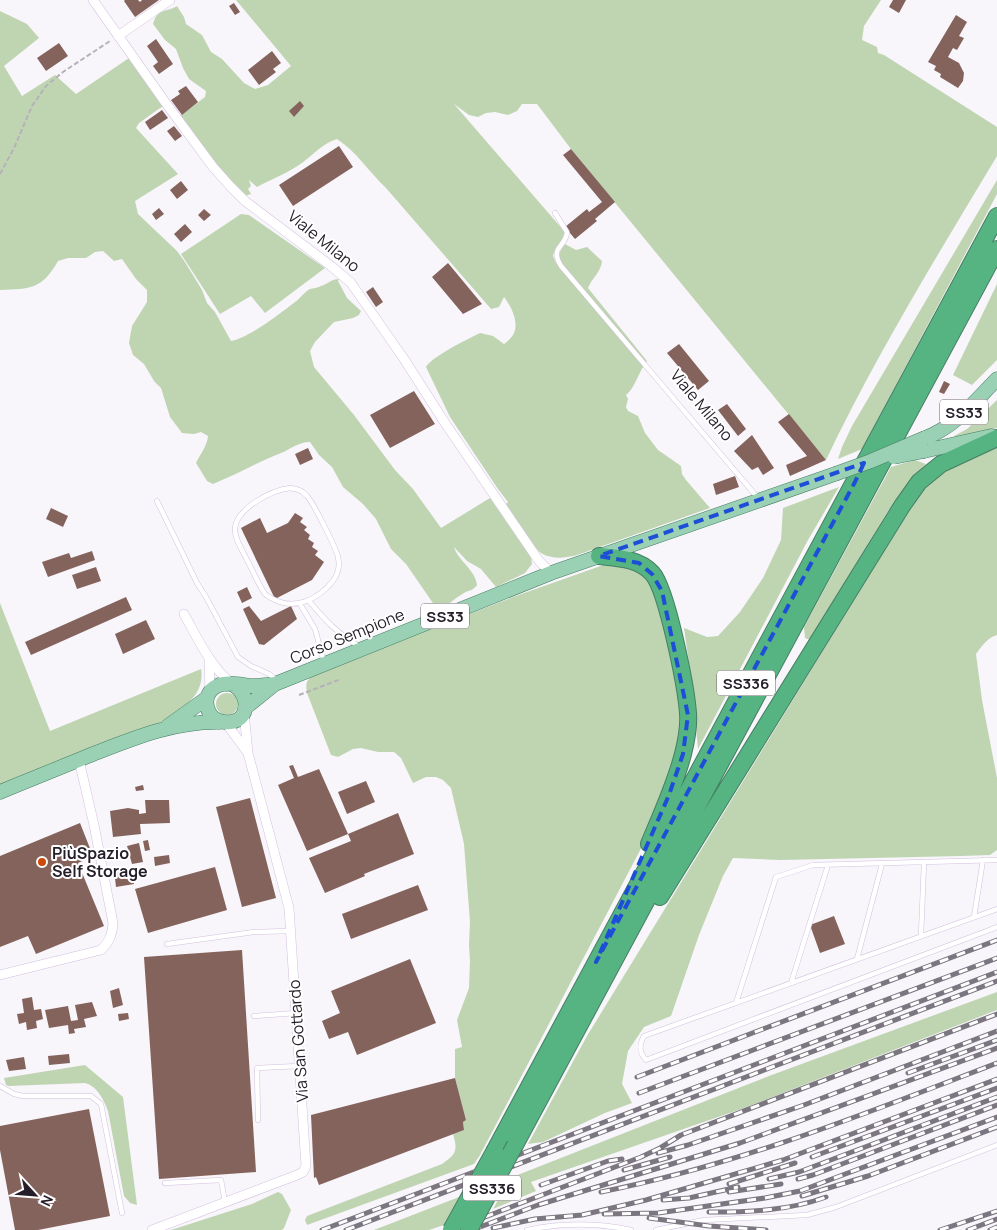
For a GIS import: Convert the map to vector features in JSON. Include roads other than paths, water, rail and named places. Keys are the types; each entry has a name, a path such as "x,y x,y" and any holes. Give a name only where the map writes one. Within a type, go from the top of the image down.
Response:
{"highway":[{"name":"SS336","path":"469,1230 515,1145 603,966 997,216"},
{"name":"SS336","path":"451,1230 495,1150 603,966 997,249"},
{"path":"603,966 666,888 902,506 919,482 941,464 997,436"},
{"path":"599,556 621,558 638,563 652,574 662,591 682,675 688,715 683,754 603,966"}],"main road":[{"name":"SS33","path":"924,445 953,423 997,379"},
{"name":"SS33","path":"599,556 871,461 924,445 997,436"},
{"name":"Corso Sempione","path":"232,684 261,686 277,683 551,573 599,556"},
{"name":"Corso Sempione","path":"244,710 277,683"},
{"name":"SS33","path":"165,728 220,684 232,684"},
{"path":"232,684 242,691 246,702 244,710"},
{"path":"208,695 207,710 214,719 223,722"},
{"name":"SS33","path":"0,792 165,728 204,722 236,720 244,710"}],"street":[{"name":"Viale Milano","path":"93,0 197,145 230,186 244,201 351,283 533,553 551,573"},
{"path":"118,36 170,0"},
{"path":"184,614 208,656 232,684"},
{"path":"208,656 208,695"},
{"name":"Via San Gottardo","path":"152,1230 297,1175 304,1169 306,1160 289,908 248,753 244,710"},
{"name":"Via San Gottardo","path":"223,722 248,753"},
{"path":"0,975 101,950 109,942 114,923 79,760"}],"lane":[{"name":"Viale Milano","path":"555,213 567,232 564,241 556,250 561,266 760,499"},
{"path":"280,489 299,489 308,497 338,556 339,570 334,580 309,601 300,604 279,602 266,595 234,531 237,519 244,511 280,489"},
{"path":"157,501 197,583 238,657 251,666 270,674 277,683"},
{"path":"309,601 342,636 362,648"},
{"path":"300,604 315,629 324,664"},
{"path":"974,917 984,860"},
{"path":"736,1003 776,877 813,865 997,860"},
{"path":"921,936 924,863"},
{"path":"857,959 882,864"},
{"path":"791,983 828,865"},
{"path":"997,909 644,1036 640,1042 641,1054 646,1060 997,927"},
{"path":"167,944 254,932 291,931"},
{"path":"254,1016 296,1013"},
{"path":"258,1120 257,1068 299,1066"},
{"path":"0,1086 14,1094 23,1096 92,1096 97,1099 101,1104 122,1214"},
{"path":"656,1230 704,1220 807,1215 836,1206 997,1145"},
{"path":"165,1183 221,1180 225,1202"},
{"path":"527,1230 592,1225 631,1230"}],"railway":[{"path":"637,1077 997,940"},
{"path":"639,1093 997,958"},
{"path":"322,1230 997,972"},
{"path":"346,1230 997,981"},
{"path":"451,1230 641,1157 681,1135 997,1014"},
{"path":"658,1153 688,1145 804,1105 997,1031"},
{"path":"908,1073 997,1040"},
{"path":"472,1230 538,1205 740,1143 997,1048"},
{"path":"601,1192 652,1181 752,1153 851,1119 997,1063"},
{"path":"493,1228 535,1219 582,1215 646,1200 783,1160 997,1079"},
{"path":"812,1157 997,1088"},
{"path":"769,1179 799,1172 997,1097"},
{"path":"798,1179 997,1105"},
{"path":"604,1214 658,1213 765,1198 800,1191 997,1117"},
{"path":"802,1196 868,1176 997,1127"},
{"path":"624,1170 670,1157"},
{"path":"541,1185 608,1161 622,1159"},
{"path":"729,1184 795,1163"},
{"path":"729,1192 781,1184"},
{"path":"663,1200 689,1198 738,1187"},
{"path":"709,1212 783,1208 826,1197"},
{"path":"940,1230 997,1211"},
{"path":"649,1218 709,1226 766,1230"},
{"path":"968,1230 997,1219"},
{"path":"990,1230 997,1227"}],"place":[{"name":"PiùSpazio Self Storage","path":"42,862"}]}
